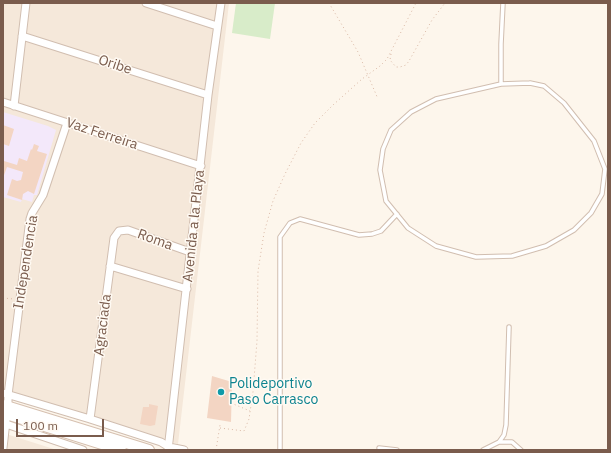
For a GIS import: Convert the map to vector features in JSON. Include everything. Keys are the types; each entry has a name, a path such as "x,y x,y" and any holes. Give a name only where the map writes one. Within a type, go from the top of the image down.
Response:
{"main road":[{"path":"5,414 120,450"},
{"path":"5,414 149,450"}],"street":[{"path":"14,106 26,3"},
{"path":"146,3 217,26"},
{"name":"Avenida a la Playa","path":"169,448 208,95 221,3"},
{"name":"Oribe","path":"22,36 208,95"},
{"name":"Vaz Ferreira","path":"3,102 201,166"},
{"name":"Independencia","path":"3,448 5,394 20,299 30,219 43,195 67,123"},
{"name":"Roma","path":"119,231 128,230 190,252"},
{"name":"Agraciada","path":"90,419 112,248 114,238 119,231"},
{"path":"110,266 187,289"},
{"path":"5,394 161,442 169,448 184,450"},
{"path":"5,414 84,450"}],"lane":[{"path":"501,84 501,44 504,3"},
{"path":"530,82 544,86 564,103 594,142 605,169 602,194 592,213 574,230 546,246 512,256 476,257 436,246 408,228 386,201 380,170 383,149 391,130 411,112 436,99 501,84 530,82"},
{"path":"280,450 280,237 290,223 300,219 359,235 372,234 380,231 397,214"},
{"path":"499,442 504,435 506,425 509,327"},
{"path":"483,450 499,442 512,442 521,450"},
{"path":"379,448 397,450"}],"path":[{"path":"329,3 358,52 378,99"},
{"path":"416,3 391,51 390,60 396,67 400,68 410,61 432,20 445,3"},
{"path":"3,298 20,299"},
{"path":"220,428 244,431 249,419 250,411 231,403"},
{"path":"216,450 220,425"}],"shaded area":[{"path":"3,3 229,3 178,444 3,389"},
{"path":"3,112 48,126 56,130 37,195 34,195 32,202 22,199 21,202 3,197"},
{"path":"3,433 57,450 3,450"}],"green space":[{"path":"236,3 275,3 270,39 232,33"}],"building":[{"path":"3,125 14,129 9,146 3,144"},
{"path":"34,144 39,146 37,151 47,154 34,194 28,191 23,194 22,200 7,195 12,179 17,181 21,180 23,172 7,167 3,178 4,161 17,165 19,158 27,161"},
{"name":"Polideportivo Paso Carrasco","path":"212,376 232,382 231,422 207,418"},
{"path":"149,404 158,406 155,425 150,426 140,424 143,407 149,407"}],"place":[{"name":"Polideportivo Paso Carrasco","path":"221,392"}]}
